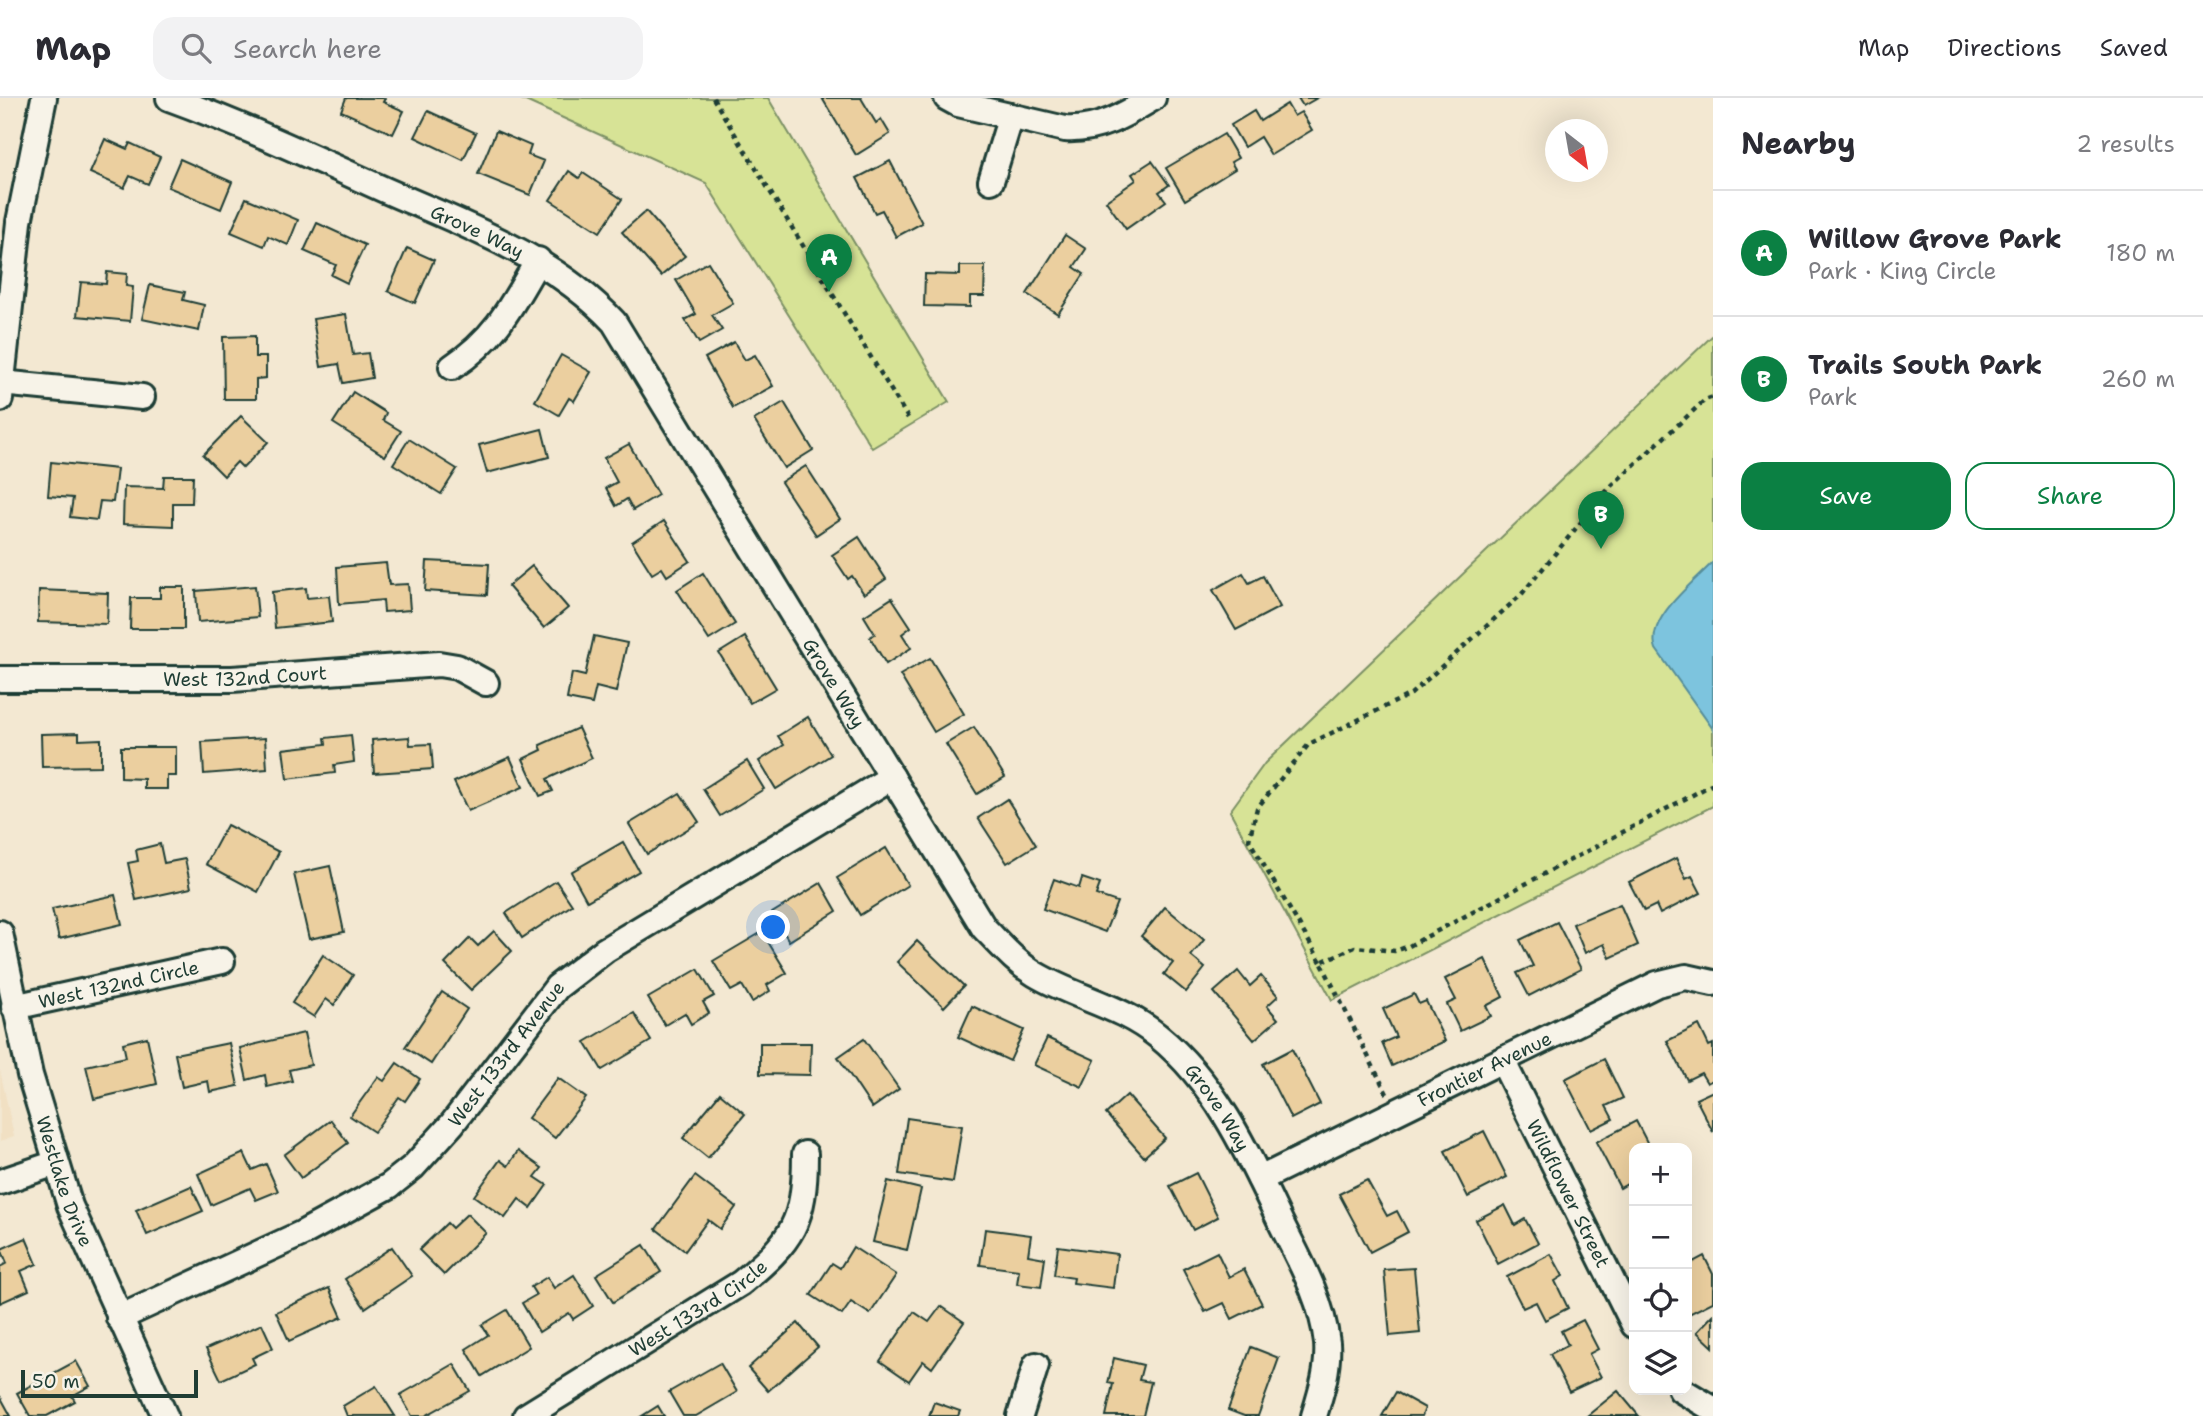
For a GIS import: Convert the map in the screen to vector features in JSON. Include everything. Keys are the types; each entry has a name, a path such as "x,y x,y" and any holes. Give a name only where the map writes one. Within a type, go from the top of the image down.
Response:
{"street":[{"path":"44,98 19,222 1,391 142,397"},
{"name":"Grove Way","path":"169,98 229,120 538,260 568,279 597,303 629,342 984,928 1012,957 1036,974 1123,1013 1156,1034 1186,1061 1216,1098 1260,1179 1312,1285 1321,1312 1327,1345 1326,1365 1314,1416"},
{"path":"947,98 1011,116 1083,130 1120,118 1153,98"},
{"path":"991,181 1011,116"},
{"path":"452,367 477,350 502,324 538,260"},
{"name":"West 132nd Court","path":"0,679 232,679 439,664 457,667 486,684"},
{"name":"West 133rd Avenue","path":"119,1318 314,1228 389,1186 413,1167 452,1124 537,1010 572,974 604,950 892,777"},
{"name":"Westlake Drive","path":"0,933 14,1007 43,1126 70,1206 164,1416"},
{"name":"West 132nd Circle","path":"14,1007 222,961"},
{"name":"Frontier Avenue","path":"1260,1179 1657,984 1686,977 1713,982"},
{"name":"Wildflower Street","path":"1502,1060 1629,1315"},
{"name":"West 133rd Circle","path":"526,1416 741,1283 766,1262 791,1231 801,1213 805,1197 805,1154"},
{"path":"0,1182 56,1163"},
{"path":"1020,1416 1036,1365"},
{"path":"1689,1395 1713,1409"}],"path":[{"path":"713,98 908,418"},
{"path":"1397,1114 1321,962 1249,840 1257,808 1309,744 1411,694 1521,595 1610,487 1705,400 1713,397"},
{"path":"1321,962 1355,947 1395,951 1409,946 1713,784"}],"shaded area":[{"path":"0,1070 14,1136 0,1141"}],"green space":[{"path":"519,98 768,98 949,402 872,448 706,183"},
{"path":"1713,335 1713,806 1332,1000 1230,811 1265,763"}],"water":[{"path":"1713,562 1713,729 1656,649 1654,638 1657,626 1673,602"}],"building":[{"path":"346,98 385,98 383,102 404,111 393,134 341,111"},
{"path":"822,98 861,98 876,123 881,119 890,134 856,155"},
{"path":"1298,98 1317,98 1303,106"},
{"path":"1287,104 1294,116 1301,112 1312,130 1271,155 1260,137 1244,147 1231,125 1254,111 1260,121"},
{"path":"428,111 476,133 463,160 415,137"},
{"path":"496,131 531,146 528,155 544,161 530,195 478,174"},
{"path":"1224,134 1238,158 1231,162 1235,169 1185,200 1166,168"},
{"path":"105,139 127,149 130,143 160,157 148,184 130,176 124,188 90,173"},
{"path":"180,159 232,182 221,209 168,187"},
{"path":"890,161 922,223 896,237 882,210 875,213 857,178"},
{"path":"1152,161 1169,185 1159,192 1166,201 1126,229 1106,201 1136,180 1132,174"},
{"path":"569,171 579,178 583,173 622,199 600,232 550,200"},
{"path":"246,198 298,220 288,245 268,236 264,246 231,232"},
{"path":"646,211 685,256 661,276 622,232"},
{"path":"317,223 365,245 347,283 331,275 336,265 304,251"},
{"path":"1065,235 1086,249 1074,267 1084,274 1058,314 1027,294"},
{"path":"407,248 434,260 415,303 388,291"},
{"path":"708,262 733,303 712,315 722,330 699,343 685,320 696,314 676,280"},
{"path":"960,266 985,266 984,296 970,296 970,307 924,306 925,274 960,275"},
{"path":"107,272 127,274 126,286 133,287 130,321 77,316 81,282 106,284"},
{"path":"150,285 185,292 183,300 204,305 199,331 142,319"},
{"path":"346,314 353,355 368,353 372,378 343,383 339,364 321,367 313,319"},
{"path":"255,336 255,357 266,357 266,378 256,379 256,399 224,399 223,337"},
{"path":"734,342 745,360 755,355 773,386 733,408 705,358"},
{"path":"561,355 591,372 574,401 569,398 559,415 535,401"},
{"path":"353,392 386,413 383,420 401,431 385,456 333,423"},
{"path":"784,402 813,450 784,468 754,420"},
{"path":"241,416 268,442 243,468 237,462 224,476 203,455"},
{"path":"542,429 549,457 487,473 479,445"},
{"path":"409,439 457,469 441,494 393,464"},
{"path":"629,444 658,495 633,510 627,499 616,506 606,488 617,482 604,458"},
{"path":"51,462 117,469 113,502 100,501 97,520 70,517 73,498 48,496"},
{"path":"806,466 840,519 816,535 781,482"},
{"path":"164,476 193,476 192,503 173,503 173,526 123,524 124,487 163,488"},
{"path":"664,521 690,561 667,576 662,568 652,574 632,542"},
{"path":"859,537 886,579 864,594 852,576 848,579 832,555"},
{"path":"427,561 489,564 487,595 425,591"},
{"path":"386,563 389,585 408,584 410,610 384,612 383,600 339,604 337,567"},
{"path":"532,566 568,608 544,628 508,586"},
{"path":"703,573 735,624 709,640 677,590"},
{"path":"1243,573 1249,583 1263,576 1280,607 1236,630 1213,590"},
{"path":"255,586 258,617 198,622 196,591"},
{"path":"160,587 184,587 184,629 130,629 131,598 160,598"},
{"path":"306,588 307,598 329,596 332,622 275,628 272,592"},
{"path":"39,590 108,593 107,624 38,622"},
{"path":"892,598 911,627 902,634 911,648 886,664 870,637 875,634 864,616"},
{"path":"594,636 627,643 616,692 596,687 592,704 567,699 572,673 585,676"},
{"path":"745,637 776,688 750,703 719,653"},
{"path":"930,658 964,714 934,732 900,675"},
{"path":"808,717 831,755 776,789 759,761 784,745 778,736"},
{"path":"974,727 1005,777 977,794 946,744"},
{"path":"578,728 592,758 547,779 553,791 540,796 523,759 542,750 540,745"},
{"path":"79,733 79,740 101,739 101,766 42,767 41,734"},
{"path":"351,735 354,762 334,765 335,773 287,779 283,749 326,744 325,738"},
{"path":"409,737 410,745 431,744 433,769 374,773 372,740"},
{"path":"265,738 267,769 204,774 202,742"},
{"path":"121,747 176,747 176,776 167,776 167,789 144,789 144,779 121,778"},
{"path":"510,757 523,787 468,811 454,782"},
{"path":"747,761 764,789 720,816 703,789"},
{"path":"680,793 699,822 647,854 629,824"},
{"path":"1007,799 1036,845 1007,863 978,818"},
{"path":"227,825 279,852 258,892 206,864"},
{"path":"623,842 639,871 587,901 571,872"},
{"path":"160,844 164,863 185,859 191,888 136,900 128,863 138,861 136,850"},
{"path":"886,848 908,885 860,915 837,878"},
{"path":"1676,858 1686,879 1692,876 1701,893 1660,914 1656,905 1644,911 1629,882"},
{"path":"330,866 344,932 309,939 294,874"},
{"path":"1082,878 1100,884 1096,895 1117,902 1105,932 1043,909 1054,879 1079,888"},
{"path":"556,881 572,905 522,938 506,913"},
{"path":"821,883 837,911 789,941 772,913"},
{"path":"115,895 122,924 59,939 52,909"},
{"path":"1620,904 1638,945 1610,958 1604,944 1585,953 1573,924"},
{"path":"1165,907 1204,940 1191,956 1205,968 1186,992 1164,974 1173,963 1141,936"},
{"path":"1557,922 1581,969 1529,996 1517,973 1533,966 1520,940"},
{"path":"494,931 512,951 471,990 445,964 470,938 478,946"},
{"path":"762,932 787,973 767,985 770,991 752,1002 742,985 731,991 713,961"},
{"path":"917,941 964,986 944,1007 897,962"},
{"path":"323,955 353,975 334,1005 326,999 314,1017 292,1003"},
{"path":"1485,959 1503,997 1486,1006 1491,1016 1460,1031 1447,1004 1456,1000 1445,979"},
{"path":"698,969 714,996 703,1002 709,1013 691,1024 685,1013 665,1025 648,998"},
{"path":"1238,971 1250,986 1261,976 1278,996 1267,1006 1278,1019 1254,1040 1214,992"},
{"path":"442,992 467,1009 431,1064 405,1047"},
{"path":"1414,994 1419,1004 1426,1001 1445,1041 1392,1066 1382,1043 1396,1037 1383,1009"},
{"path":"972,1006 1024,1030 1010,1061 958,1037"},
{"path":"634,1013 651,1041 602,1070 585,1042"},
{"path":"1699,1025 1709,1046 1713,1044 1713,1080 1707,1083 1701,1073 1687,1080 1667,1041"},
{"path":"304,1033 311,1065 289,1070 292,1081 267,1087 265,1075 247,1080 240,1048"},
{"path":"147,1037 157,1084 94,1099 86,1066 126,1057 123,1043"},
{"path":"1047,1038 1095,1060 1082,1087 1034,1065"},
{"path":"864,1039 899,1089 872,1108 838,1057"},
{"path":"229,1043 238,1086 210,1092 208,1081 182,1087 175,1054"},
{"path":"760,1043 811,1043 810,1075 760,1074"},
{"path":"1292,1049 1320,1104 1291,1119 1263,1064"},
{"path":"1604,1059 1623,1098 1606,1106 1613,1119 1591,1130 1565,1079"},
{"path":"397,1063 420,1079 405,1101 399,1097 374,1132 350,1116 378,1077 384,1081"},
{"path":"558,1078 586,1098 555,1138 528,1118"},
{"path":"1713,1091 1713,1132 1696,1099"},
{"path":"720,1093 745,1114 708,1158 683,1138"},
{"path":"1127,1095 1165,1138 1144,1157 1106,1114"},
{"path":"907,1118 962,1126 953,1182 899,1174"},
{"path":"331,1120 348,1143 301,1178 284,1155"},
{"path":"1636,1121 1647,1143 1629,1143 1629,1183 1620,1188 1596,1142"},
{"path":"1484,1131 1507,1177 1468,1197 1445,1151"},
{"path":"518,1151 542,1168 535,1177 547,1185 531,1208 519,1199 505,1218 474,1196 500,1160 508,1166"},
{"path":"244,1153 252,1170 266,1164 278,1191 256,1200 250,1188 211,1205 198,1174"},
{"path":"1196,1173 1218,1217 1193,1230 1170,1186"},
{"path":"695,1176 736,1207 720,1229 708,1220 685,1251 656,1229"},
{"path":"1367,1180 1387,1216 1397,1211 1408,1232 1370,1252 1339,1194"},
{"path":"888,1181 921,1189 907,1250 873,1242"},
{"path":"191,1186 203,1211 147,1235 136,1210"},
{"path":"1505,1205 1515,1225 1525,1219 1538,1243 1498,1264 1476,1220"},
{"path":"467,1214 486,1233 444,1275 419,1250 447,1223 452,1228"},
{"path":"985,1229 1031,1235 1028,1255 1045,1258 1041,1287 1017,1284 1019,1270 980,1265"},
{"path":"26,1238 37,1264 21,1271 29,1290 0,1303 0,1267 7,1263 1,1249"},
{"path":"644,1245 661,1272 613,1302 596,1275"},
{"path":"1058,1246 1117,1254 1113,1288 1073,1283 1074,1278 1054,1275"},
{"path":"392,1247 412,1276 365,1308 345,1279"},
{"path":"853,1247 896,1275 870,1314 851,1302 842,1315 811,1295 832,1263 840,1268"},
{"path":"1217,1252 1229,1277 1244,1269 1262,1304 1232,1319 1224,1303 1205,1312 1183,1269"},
{"path":"1551,1254 1563,1276 1555,1281 1568,1308 1545,1320 1536,1302 1523,1308 1507,1277"},
{"path":"1704,1256 1713,1274 1713,1302 1692,1312 1692,1269 1692,1262"},
{"path":"1414,1268 1420,1333 1390,1336 1384,1270"},
{"path":"574,1275 593,1306 573,1319 569,1313 539,1332 522,1303 536,1295 531,1287 547,1277 554,1288"},
{"path":"329,1288 342,1317 289,1341 276,1312"},
{"path":"941,1306 964,1322 932,1368 923,1361 909,1381 880,1361 914,1312 929,1322"},
{"path":"507,1310 529,1347 482,1376 466,1349 488,1335 482,1325"},
{"path":"1713,1315 1713,1347 1697,1332"},
{"path":"1583,1320 1598,1349 1589,1354 1601,1377 1569,1392 1550,1354 1568,1345 1561,1331"},
{"path":"798,1323 818,1347 768,1391 748,1368"},
{"path":"262,1324 273,1348 252,1358 255,1364 221,1380 206,1349"},
{"path":"1251,1347 1279,1358 1258,1416 1244,1416 1228,1410"},
{"path":"1114,1358 1143,1365 1139,1380 1151,1382 1143,1416 1106,1416 1113,1384 1108,1383"},
{"path":"76,1361 90,1386 72,1396 75,1401 47,1416 30,1416 17,1393"},
{"path":"720,1363 737,1392 696,1416 683,1416 669,1392"},
{"path":"454,1364 470,1391 425,1416 412,1416 400,1395"},
{"path":"376,1386 395,1416 347,1416 343,1406"},
{"path":"1618,1391 1639,1416 1587,1416"},
{"path":"1396,1392 1425,1408 1422,1416 1382,1416"},
{"path":"0,1396 11,1416 0,1416"},
{"path":"934,1402 960,1411 958,1416 929,1416"},
{"path":"658,1406 664,1416 642,1416"}],"place":[{"name":"Willow Grove Park","path":"829,292"},
{"name":"Trails South Park","path":"1601,549"}]}
